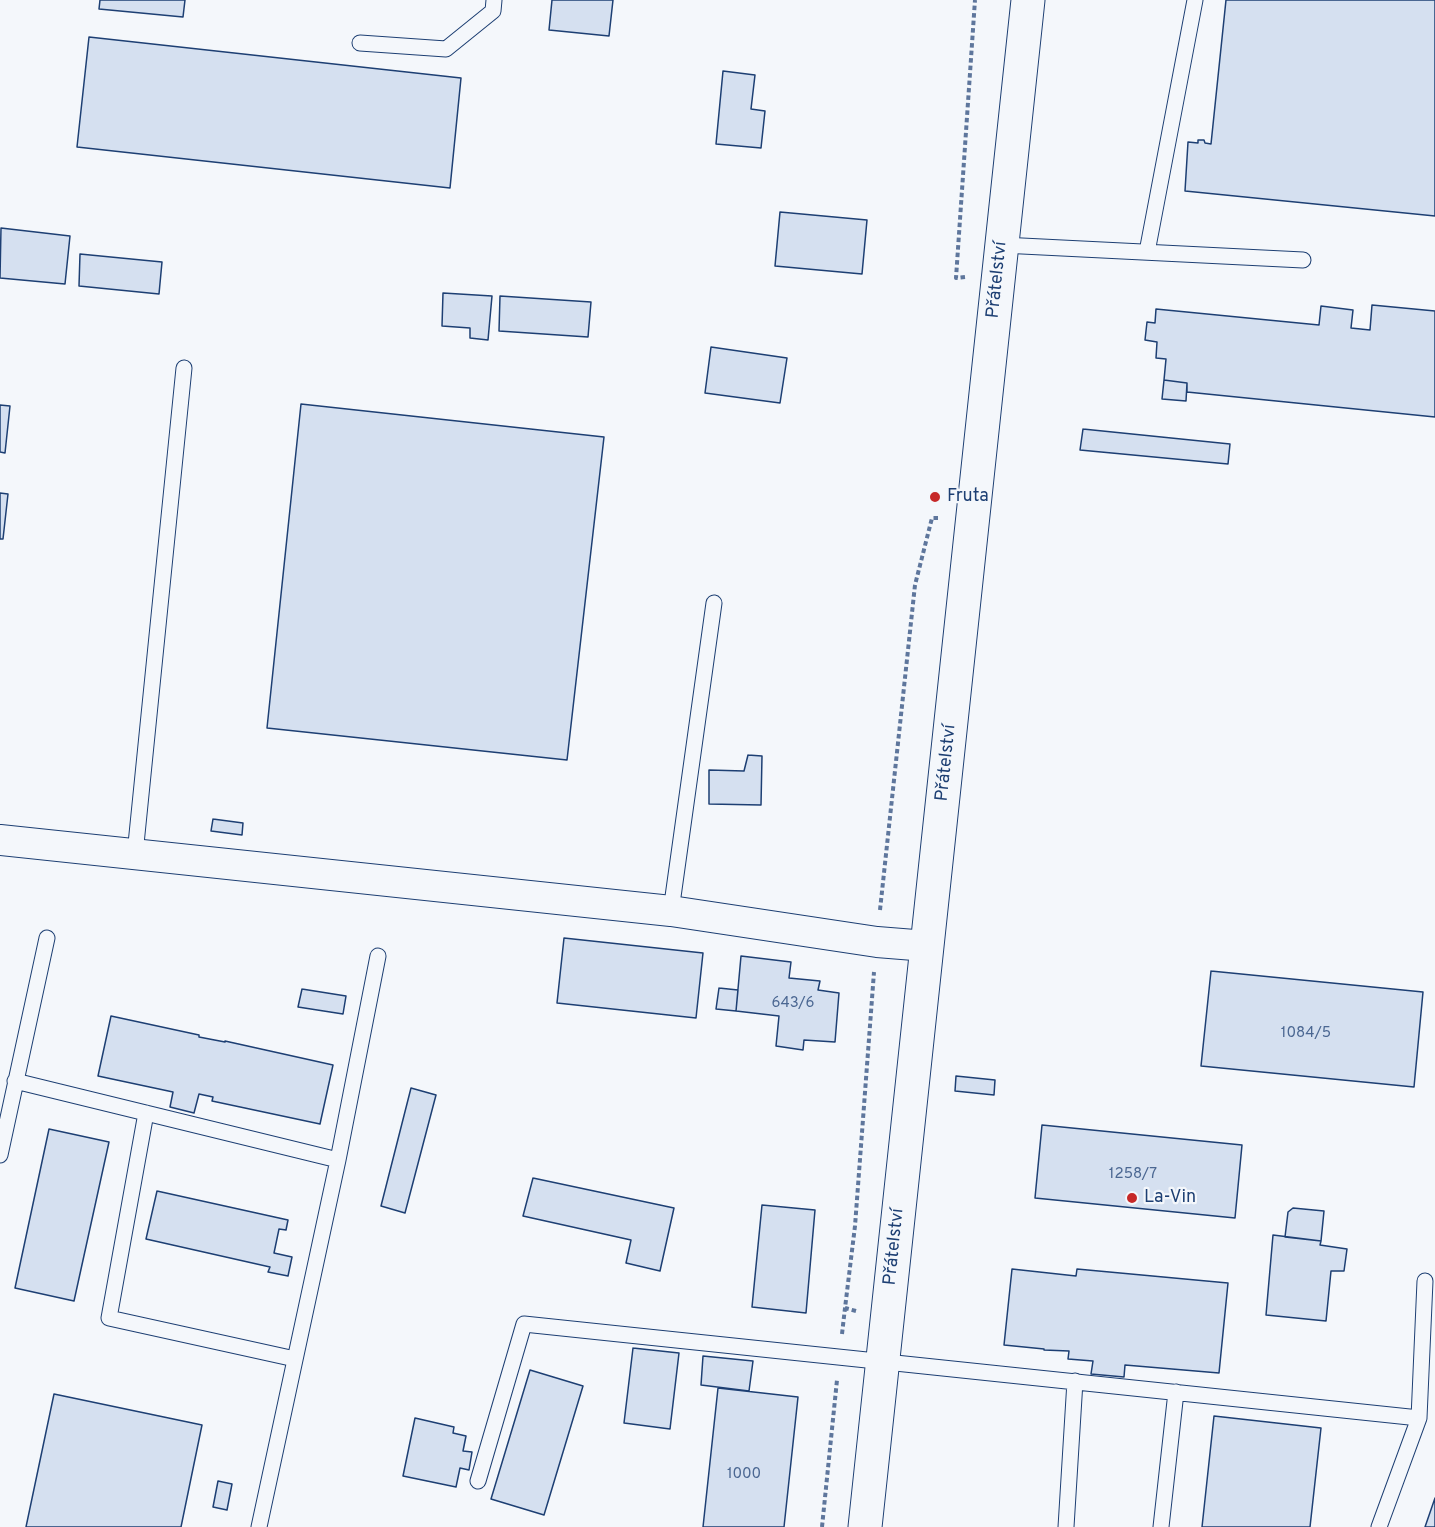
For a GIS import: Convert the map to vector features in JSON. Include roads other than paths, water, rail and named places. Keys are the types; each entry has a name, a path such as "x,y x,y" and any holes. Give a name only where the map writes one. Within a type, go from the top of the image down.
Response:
{"main road":[{"name":"Přátelství","path":"865,1527 1028,0"}],"street":[{"path":"0,840 671,911 877,942 927,946"}],"lane":[{"path":"360,43 446,49 493,11 494,0"},
{"path":"1147,252 1195,0"},
{"path":"1002,245 1303,260"},
{"path":"135,854 184,368"},
{"path":"671,911 714,603"},
{"path":"0,1155 47,938"},
{"path":"259,1527 338,1160 378,956"},
{"path":"15,1081 338,1160"},
{"path":"146,1113 109,1318 295,1359"},
{"path":"1379,1527 1419,1418 1425,1281"},
{"path":"478,1480 524,1324 1419,1418"},
{"path":"1066,1527 1075,1381"},
{"path":"1161,1527 1176,1392"}],"place":[{"name":"Fruta","path":"935,497"},
{"name":"La-Vin","path":"1132,1198"}]}
